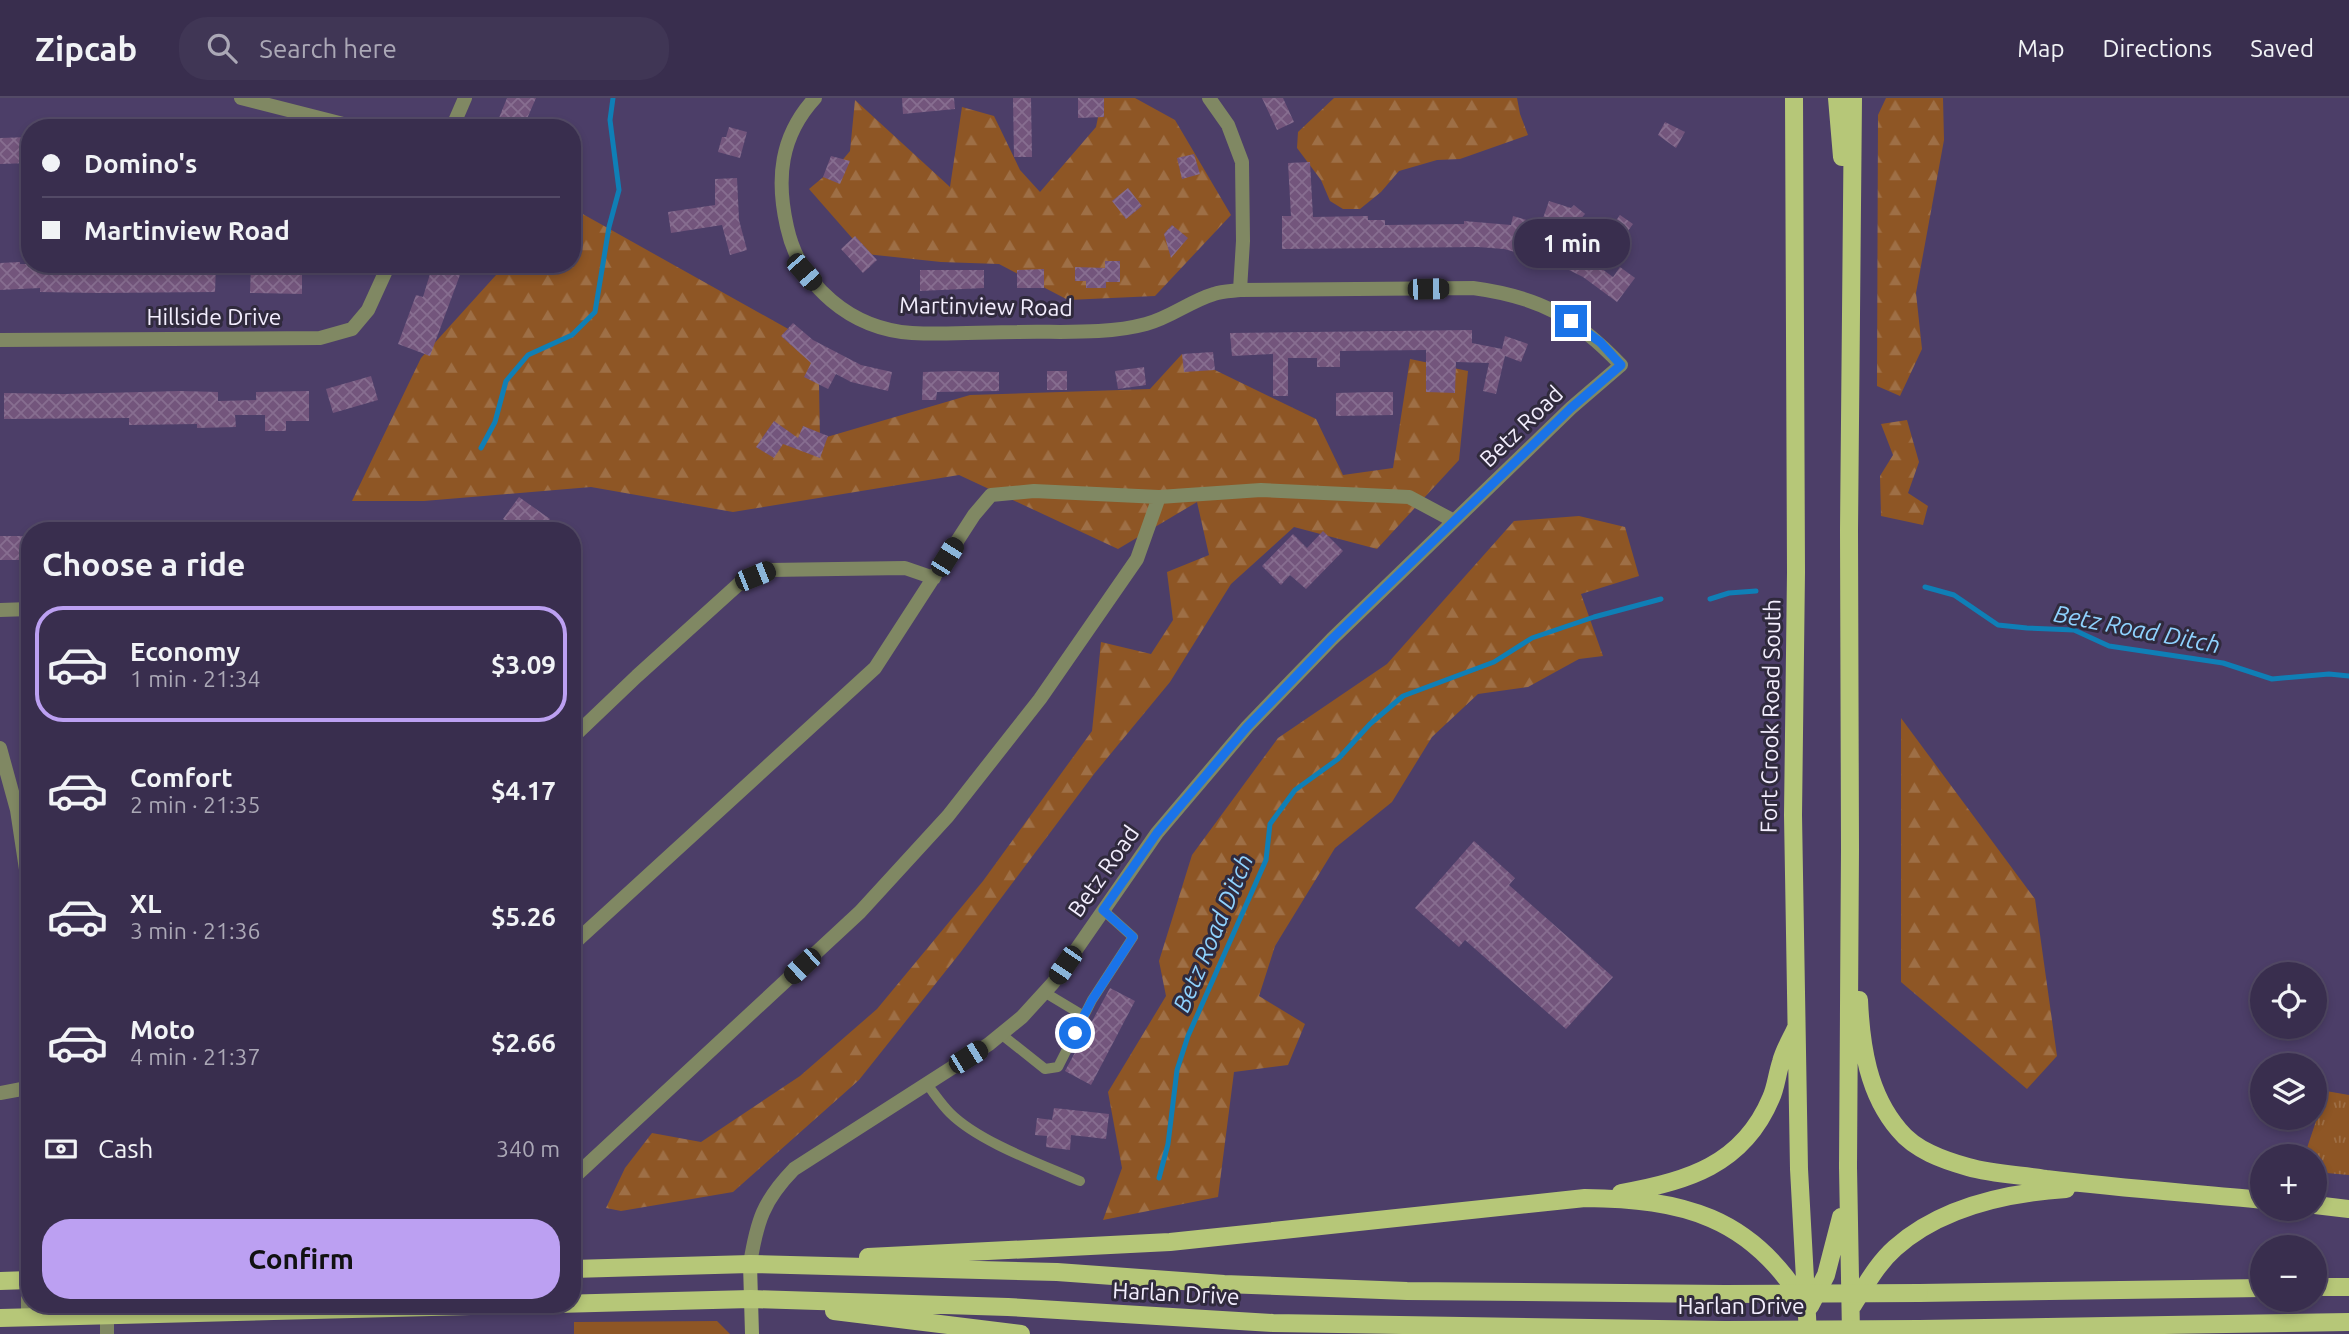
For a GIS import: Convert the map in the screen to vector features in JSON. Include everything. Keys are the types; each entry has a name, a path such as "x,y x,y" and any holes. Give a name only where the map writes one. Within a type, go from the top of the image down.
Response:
{"main road":[{"name":"Fort Crook Road South","path":"1794,98 1796,572 1793,815 1801,1213 1808,1334"},
{"path":"1836,98 1850,244"},
{"path":"1851,1334 1848,1167 1849,530 1853,98"},
{"path":"1850,849 1861,1040 1874,1086 1884,1109 1899,1131 1919,1147 1970,1168 2101,1186 2250,1199"},
{"path":"750,1264 1170,1242 1586,1198 1681,1180 1716,1164 1738,1147 1757,1125 1771,1098 1781,1063 1798,1021"},
{"path":"1795,1334 1826,1276 1839,1230 1848,1167"},
{"path":"1837,1334 1849,1310 1894,1249 1941,1217 2007,1197 2040,1191 2101,1186"},
{"path":"1586,1198 1665,1204 1687,1208 1721,1222 1753,1243 1791,1282 1822,1334"},
{"path":"2327,1206 2349,1209"},
{"path":"1801,1213 1826,1276 1865,1334"},
{"name":"Harlan Drive","path":"581,1269 750,1264 1057,1272 1224,1284 1407,1291 1725,1294 2250,1288"},
{"path":"0,1281 21,1280"},
{"path":"2327,1287 2349,1287"},
{"path":"751,1299 1020,1334"},
{"name":"Harlan Drive","path":"581,1302 751,1299 1008,1307 1273,1323 1726,1330 2349,1322"},
{"name":"Harlan Drive","path":"0,1318 73,1313"}],"street":[{"path":"241,98 324,119"},
{"path":"457,119 465,98"},
{"name":"Martinview Road","path":"815,98 796,124 782,163 780,198 791,244 804,272 829,301 874,324 910,333 1109,330 1148,324 1214,293 1240,290 1474,288 1510,293 1559,313 1585,330 1621,365"},
{"path":"1209,98 1228,125 1242,162 1243,241 1240,290"},
{"name":"Hillside Drive","path":"0,340 320,338 352,329 368,310 385,273"},
{"name":"Betz Road","path":"752,1334 750,1264 758,1223 775,1188 794,1169 1001,1034 1022,1017 1044,992 1157,833 1247,727 1332,639 1571,408 1621,365"},
{"path":"581,937 875,668 974,515 991,495 1034,491 1159,497 1261,490 1409,497 1454,522"},
{"path":"581,1171 860,912 948,816 1040,699 1137,559 1159,497"},
{"path":"581,729 741,582 769,570 905,568 934,578"},
{"path":"0,610 21,609"},
{"path":"0,748 17,810 21,836"},
{"path":"0,1093 21,1089"},
{"path":"28,1313 28,1317"},
{"path":"107,1313 107,1334"}],"lane":[{"path":"1001,1034 1045,1069 1058,1067 1084,1016 1133,937 1103,910"},
{"path":"1044,992 1084,1016"},
{"path":"926,1083 951,1114 977,1132 1026,1158 1080,1181"}],"green space":[{"path":"1102,98 1135,98 1175,120 1231,215 1155,296 1068,300 999,264 941,262 866,254 809,189 850,151 855,100 950,187 962,107 994,116 1020,170 1040,192 1096,127"},
{"path":"1334,98 1517,98 1528,135 1460,159 1437,160 1399,171 1381,192 1360,209 1343,209 1330,201 1321,180 1297,148 1298,132"},
{"path":"1886,98 1943,98 1944,140 1916,293 1922,349 1900,396 1877,386 1878,115"},
{"path":"581,213 806,339 819,385 820,439 970,395 1150,389 1182,354 1316,419 1343,475 1393,468 1410,359 1468,371 1459,460 1377,549 1294,527 1231,584 1170,682 1094,774 960,953 859,1080 733,1192 621,1211 606,1208 625,1168 652,1133 701,1142 800,1076 877,1009 983,881 1092,731 1101,642 1151,654 1173,620 1167,572 1209,555 1197,502 1118,549 959,475 733,512 591,487 424,501 352,501 421,358 498,273 581,273"},
{"path":"1907,420 1919,462 1908,493 1928,506 1923,525 1881,516 1880,476 1893,455 1881,424"},
{"path":"1579,516 1625,527 1639,576 1581,594 1603,656 1579,659 1528,687 1478,694 1432,737 1392,802 1335,848 1275,946 1259,996 1305,1024 1288,1065 1234,1072 1218,1197 1103,1220 1122,1168 1108,1092 1166,996 1159,961 1192,855 1278,738 1387,664 1514,521"},
{"path":"1901,718 2035,899 2057,1056 2027,1089 1901,982"},
{"path":"2327,1091 2349,1095 2349,1175 2327,1173 2327,1144 2308,1144 2313,1130 2327,1130"},
{"path":"717,1321 730,1334 574,1334 574,1322"}],"building":[{"path":"507,98 536,98 527,119 499,119"},
{"path":"902,98 954,98 955,109 903,114"},
{"path":"1013,98 1031,98 1032,157 1014,157"},
{"path":"1078,98 1104,98 1104,117 1078,118"},
{"path":"1262,98 1283,98 1294,122 1277,130"},
{"path":"1665,122 1685,132 1676,148 1658,135"},
{"path":"729,127 747,132 740,158 718,152 722,137 726,137"},
{"path":"21,137 21,163 0,164 0,138"},
{"path":"1194,154 1200,174 1182,179 1177,158"},
{"path":"831,156 850,161 840,184 823,177"},
{"path":"1310,162 1313,217 1368,216 1368,220 1385,220 1385,225 1464,224 1464,221 1511,225 1513,216 1541,224 1549,201 1571,208 1574,205 1585,214 1561,241 1569,245 1567,249 1591,261 1613,277 1620,267 1635,278 1617,302 1583,277 1565,268 1535,254 1533,257 1504,249 1282,249 1282,216 1291,216 1288,163"},
{"path":"737,178 739,220 747,250 730,255 722,225 671,233 668,212 715,205 715,179"},
{"path":"1128,188 1142,206 1126,219 1112,201"},
{"path":"1620,215 1633,224 1620,242 1607,233"},
{"path":"1172,225 1188,238 1171,258 1164,234"},
{"path":"855,236 877,260 863,273 841,249"},
{"path":"1105,261 1120,261 1120,282 1106,282 1106,288 1086,288 1086,281 1075,281 1075,267 1105,268"},
{"path":"20,262 21,273 216,273 215,292 40,292 40,288 0,290 0,263"},
{"path":"1044,269 1044,288 1017,288 1017,270"},
{"path":"920,270 984,270 984,288 920,291"},
{"path":"251,273 302,273 302,294 250,293"},
{"path":"430,273 461,273 430,356 398,344 416,295 423,297"},
{"path":"793,323 813,340 861,365 892,372 888,391 851,382 836,374 828,389 804,377 811,363 781,336"},
{"path":"1472,330 1472,343 1502,349 1505,336 1528,344 1521,362 1505,356 1496,394 1483,391 1489,363 1456,362 1455,393 1426,392 1426,350 1340,351 1340,367 1317,367 1317,358 1288,358 1288,396 1273,396 1273,354 1232,356 1230,333"},
{"path":"1213,352 1215,370 1184,372 1182,354"},
{"path":"1144,367 1146,385 1118,389 1115,371"},
{"path":"1047,371 1067,371 1067,390 1047,390"},
{"path":"923,372 999,372 999,391 937,392 936,400 922,400"},
{"path":"371,376 378,400 333,413 326,389"},
{"path":"309,391 309,421 286,421 286,431 265,431 265,415 235,415 236,427 197,428 197,424 129,425 129,418 4,419 4,393 218,392 218,401 256,400 256,392"},
{"path":"1393,392 1393,415 1336,416 1336,393"},
{"path":"774,421 798,438 803,426 828,436 820,458 783,444 774,458 756,447"},
{"path":"519,497 550,519 548,522 507,522 503,519"},
{"path":"1323,531 1343,551 1306,589 1290,575 1281,585 1262,566 1293,534 1307,548"},
{"path":"0,536 21,536 21,560 0,560"},
{"path":"1474,841 1515,878 1509,885 1613,977 1566,1029 1465,940 1459,947 1415,908"},
{"path":"1110,988 1135,1001 1091,1085 1065,1071"},
{"path":"1054,1108 1109,1114 1106,1139 1071,1135 1070,1150 1046,1147 1047,1136 1035,1135 1037,1118 1052,1120"}],"waterway":[{"path":"481,448 495,422 506,381 528,355 572,335 595,312 609,227 619,190 610,120 613,98"},
{"name":"Betz Road Ditch","path":"1925,587 1954,595 1998,625 2074,630 2109,646 2223,663 2272,679 2329,674 2349,676"},
{"name":"Betz Road Ditch","path":"1710,599 1729,593 1756,591"},
{"name":"Betz Road Ditch","path":"1159,1178 1168,1144 1177,1070 1188,1036 1266,860 1270,824 1295,790 1338,759 1370,724 1403,696 1494,662 1532,638 1594,617 1661,599"}],"route":[{"path":"1075,1033 1092,1000 1133,937 1103,910 1157,833 1247,727 1332,639 1571,408 1621,365 1600,342 1571,321"}]}
